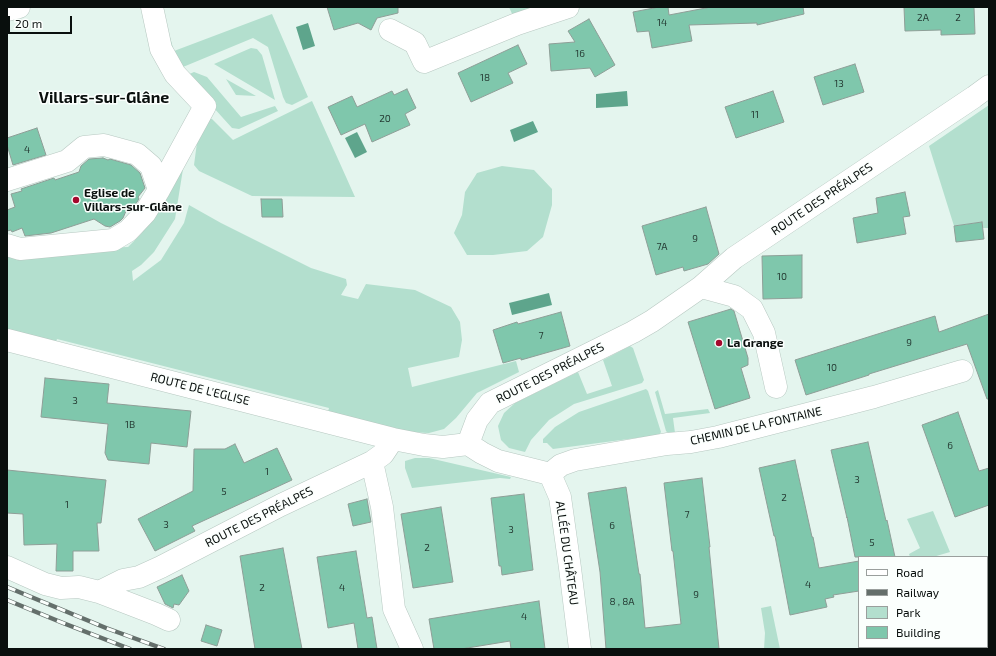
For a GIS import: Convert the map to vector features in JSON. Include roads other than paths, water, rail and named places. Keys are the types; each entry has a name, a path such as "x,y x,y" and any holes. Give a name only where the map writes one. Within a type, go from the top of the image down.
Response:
{"street":[{"path":"7,10 19,7"},
{"path":"7,245 20,249 113,240 128,231 145,213 205,106 174,74 161,49 152,7"},
{"path":"390,30 415,43 424,62 517,24 568,7"},
{"name":"ROUTE DES PRÉALPES","path":"468,444 477,420 490,403 633,332 652,321 701,287 734,258 974,98 989,86"},
{"path":"7,180 67,161 84,147 104,145 137,154 151,166 159,190"},
{"path":"701,287 734,296 752,309 764,333 776,388"},
{"name":"ROUTE DE L'EGLISE","path":"7,340 393,439"},
{"name":"CHEMIN DE LA FONTAINE","path":"550,474 560,465 575,460 718,437 874,397 962,370"},
{"path":"393,439 443,447 468,444 498,461 550,474"},
{"name":"ROUTE DES PRÉALPES","path":"99,592 123,580 139,577 161,567 281,505 372,462 383,454 393,439"},
{"path":"372,462 382,507 394,609 412,649"},
{"name":"ALLÉE DU CHÂTEAU","path":"550,474 560,498 580,649"},
{"path":"7,567 45,584 61,588 79,587 99,592 163,616 154,604 139,577"}],"railway":[{"path":"7,587 106,628 164,649"},
{"path":"7,600 130,649"}],"place":[{"name":"Eglise de Villars-sur-Glâne","path":"76,200"},
{"name":"La Grange","path":"719,343"}],"district":[{"name":"Villars-sur-Glâne","path":"104,98"}]}
